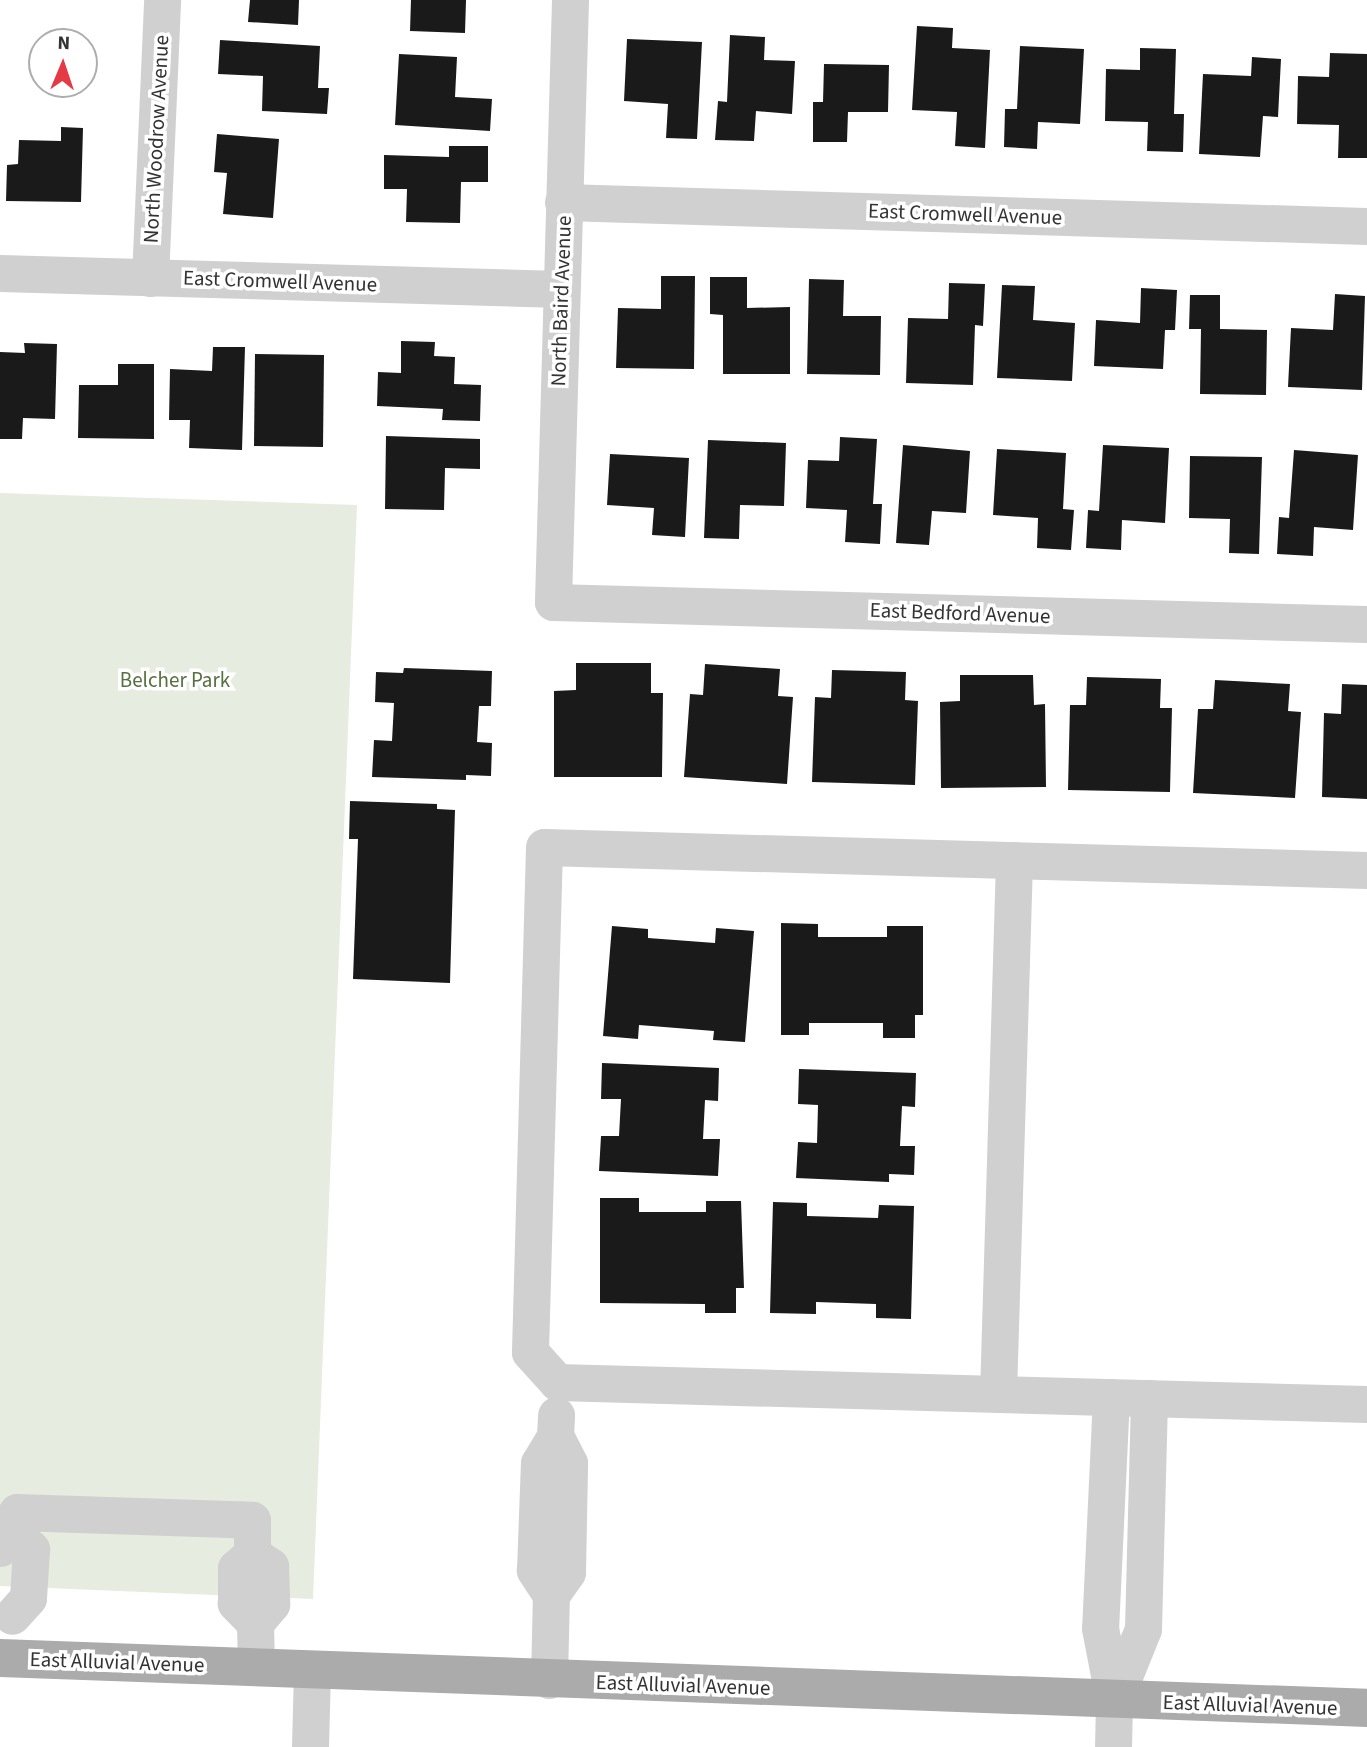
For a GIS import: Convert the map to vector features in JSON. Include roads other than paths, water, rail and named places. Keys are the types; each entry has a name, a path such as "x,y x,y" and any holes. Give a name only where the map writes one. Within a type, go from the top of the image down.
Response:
{"main road":[{"name":"East Alluvial Avenue","path":"6,1658 1114,1701 1367,1708"}],"street":[{"name":"North Woodrow Avenue","path":"150,278 162,0"},
{"name":"North Baird Avenue","path":"553,602 570,0"},
{"name":"East Cromwell Avenue","path":"563,202 1367,226"},
{"name":"East Cromwell Avenue","path":"0,273 561,289"},
{"name":"East Bedford Avenue","path":"553,602 1367,624"},
{"path":"549,1680 551,1595 535,1570 539,1463 555,1436 557,1382 530,1352 544,847 1367,870"},
{"path":"998,1394 1014,860"},
{"path":"557,1382 1367,1404"},
{"path":"1111,1397 1100,1628 1114,1701 1113,1747"},
{"path":"1114,1701 1143,1629 1149,1398"},
{"path":"6,1658 6,1608 28,1598 31,1549 8,1542 17,1512 252,1520 252,1555 270,1566 271,1604 255,1623 256,1667"},
{"path":"310,1747 312,1669"}],"park label":[{"name":"Belcher Park","path":"175,680"}]}
